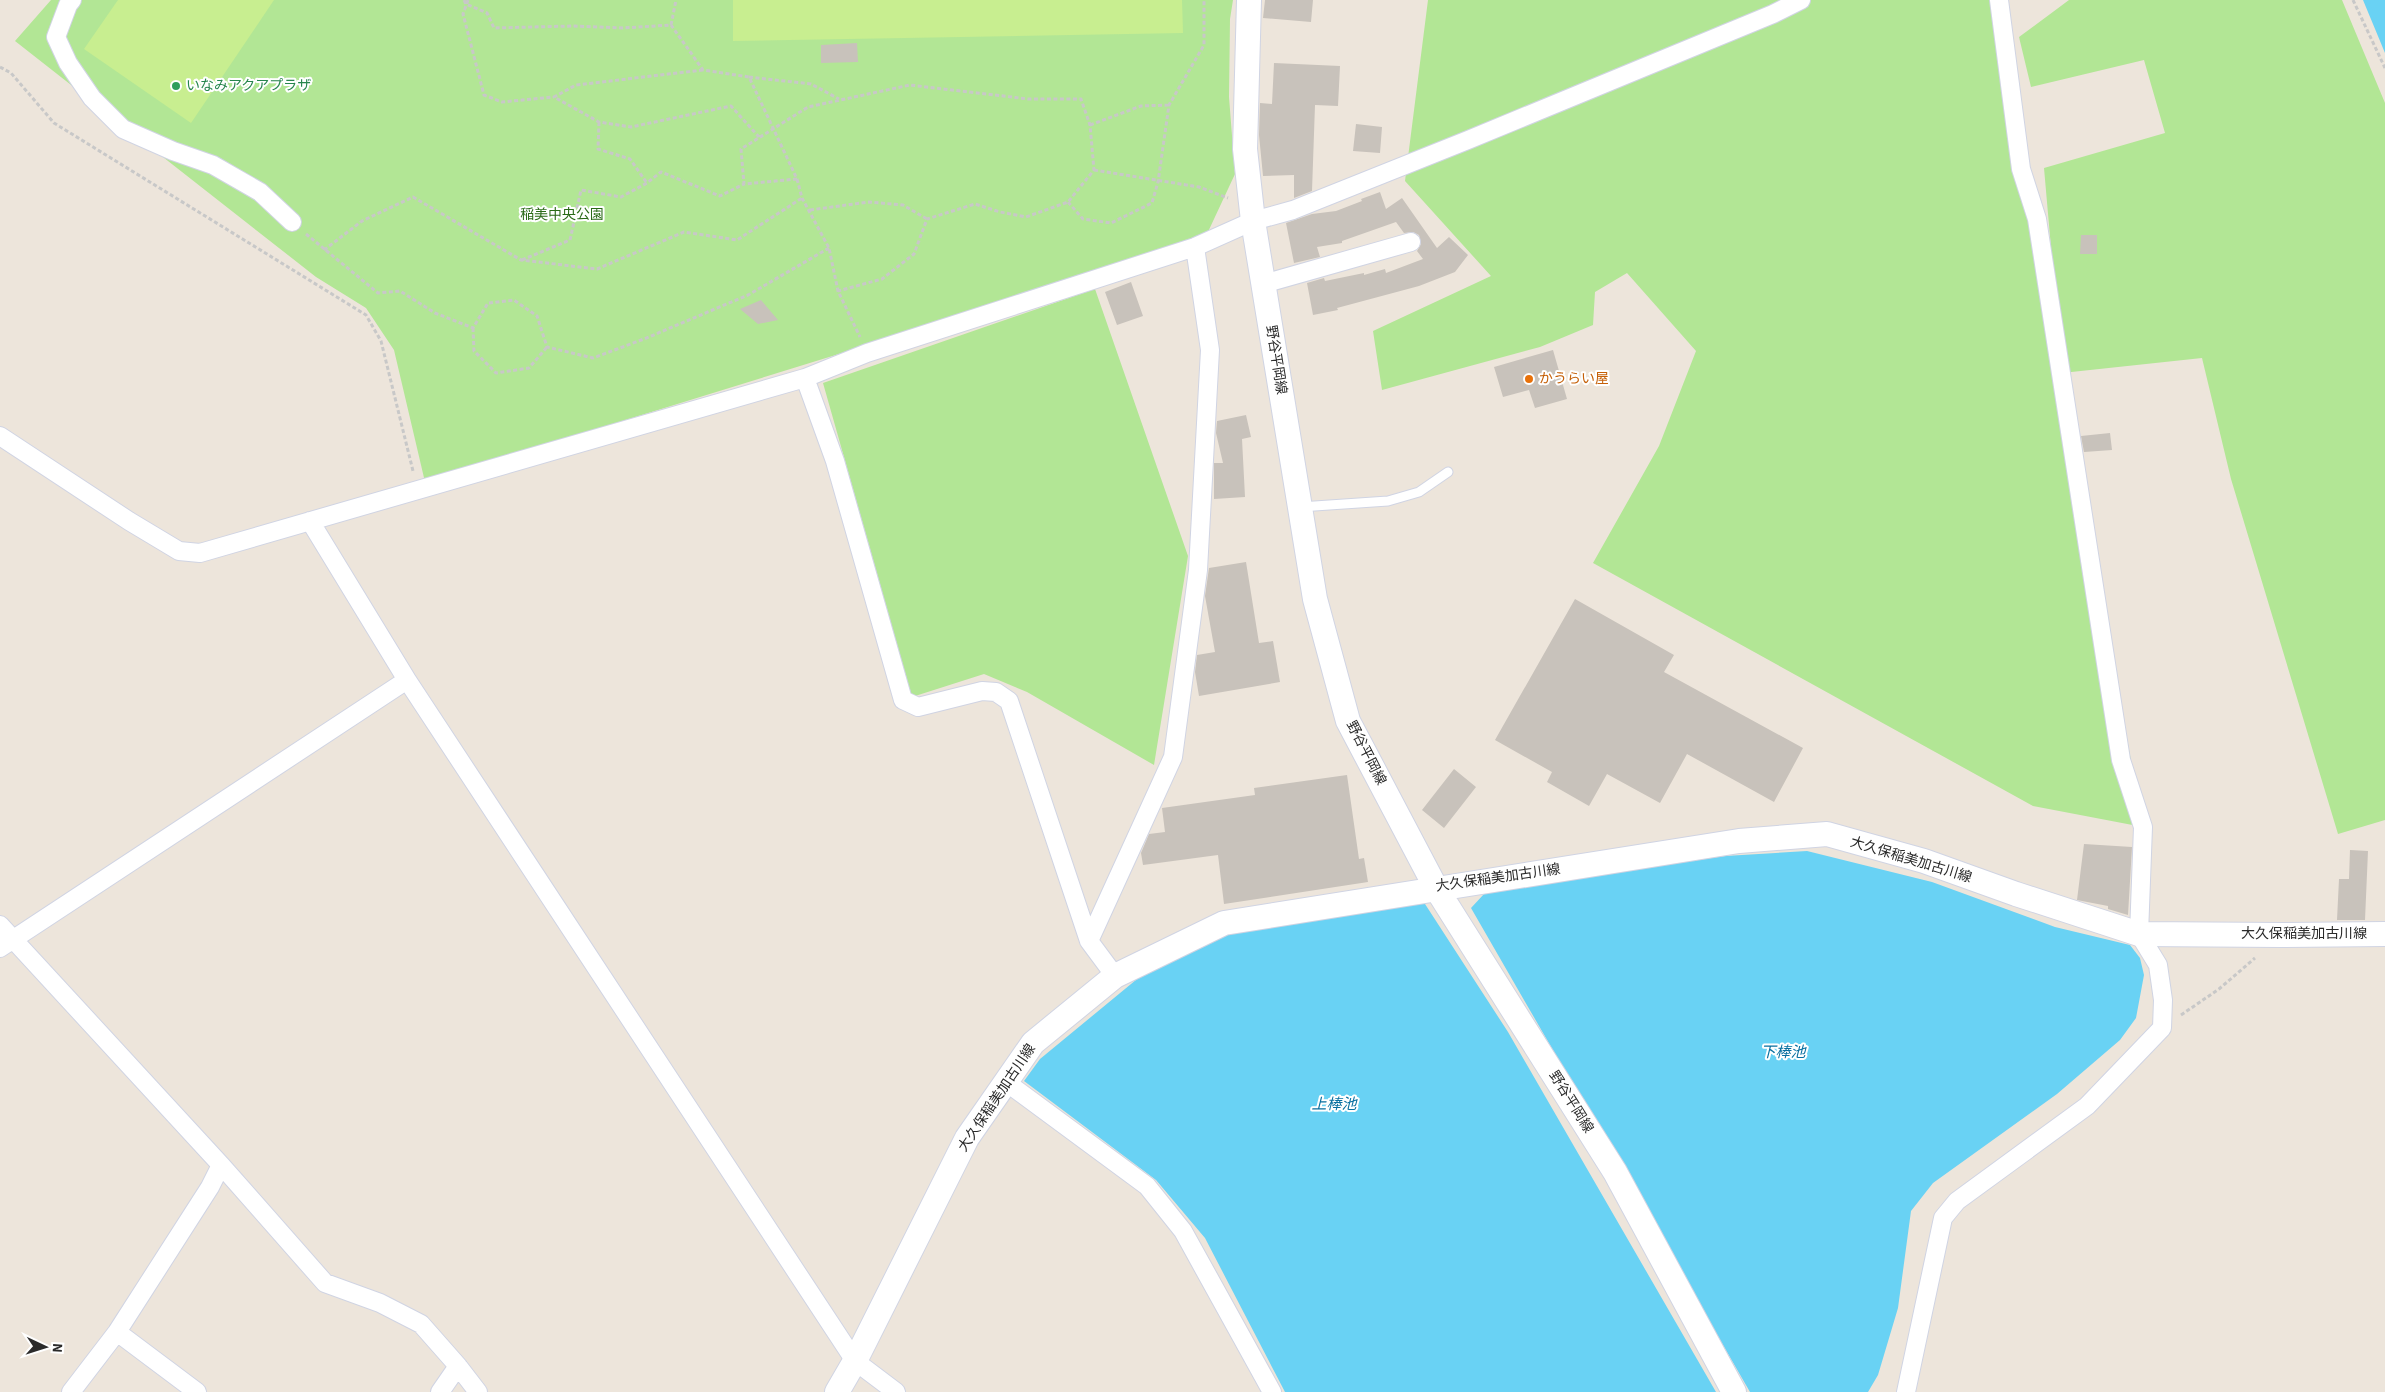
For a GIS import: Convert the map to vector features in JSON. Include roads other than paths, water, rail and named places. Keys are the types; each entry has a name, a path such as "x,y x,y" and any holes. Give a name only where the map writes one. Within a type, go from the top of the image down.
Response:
{"main road":[{"name":"野谷平岡線","path":"1249,0 1245,149 1253,221 1314,599 1348,721 1436,888 1615,1172 1734,1392"},
{"name":"大久保稲美加古川線","path":"837,1392 855,1362 967,1138 1033,1042 1115,976 1224,923 1739,840 1827,834 1924,861 2016,894 2139,934 2281,936 2385,934"}],"street":[{"path":"72,0 68,5 56,37 68,63 92,98 123,129 173,152 213,165 260,192 292,222"},
{"path":"0,436 129,521 179,551 200,553 805,378 867,353 1195,247 1253,221 1293,210 1468,140 1802,0"},
{"path":"1906,1392 1943,1218 1957,1201 2087,1106 2162,1028 2163,1000 2158,965 2139,934 2143,827 2121,760 2037,219 2021,169 1999,0"},
{"path":"1263,284 1411,242"},
{"path":"1089,941 1173,757 1198,570 1210,350 1195,247"},
{"path":"805,378 835,461 903,700 918,707 982,691 996,692 1009,700 1089,941 1115,976"},
{"path":"310,521 407,680 855,1362 896,1392"},
{"path":"7,944 407,680"},
{"path":"0,925 7,944 221,1165 325,1283 380,1302 420,1324 458,1366 478,1392"},
{"path":"1006,1082 1147,1186 1183,1230 1272,1392"},
{"path":"70,1392 117,1332 210,1187 221,1165"},
{"path":"117,1332 197,1392"},
{"path":"440,1392 458,1366"}],"lane":[{"path":"1300,507 1388,501 1419,492 1448,472"}],"water":[{"path":"2363,0 2385,0 2385,53"},
{"name":"下棒池","path":"1807,851 1932,882 2055,927 2130,945 2140,958 2144,975 2136,1018 2120,1040 2057,1094 1933,1183 1911,1211 1898,1308 1878,1375 1868,1392 1750,1392 1471,908 1484,894 1506,889 1725,856"},
{"name":"上棒池","path":"1404,901 1425,904 1508,1032 1716,1392 1285,1392 1205,1238 1156,1180 1024,1081 1040,1059 1148,970 1244,926"}],"place":[{"name":"いなみアクアプラザ","path":"176,86"},
{"name":"かうらい屋","path":"1529,379"}],"park label":[{"name":"稲美中央公園","path":"562,215"}]}
